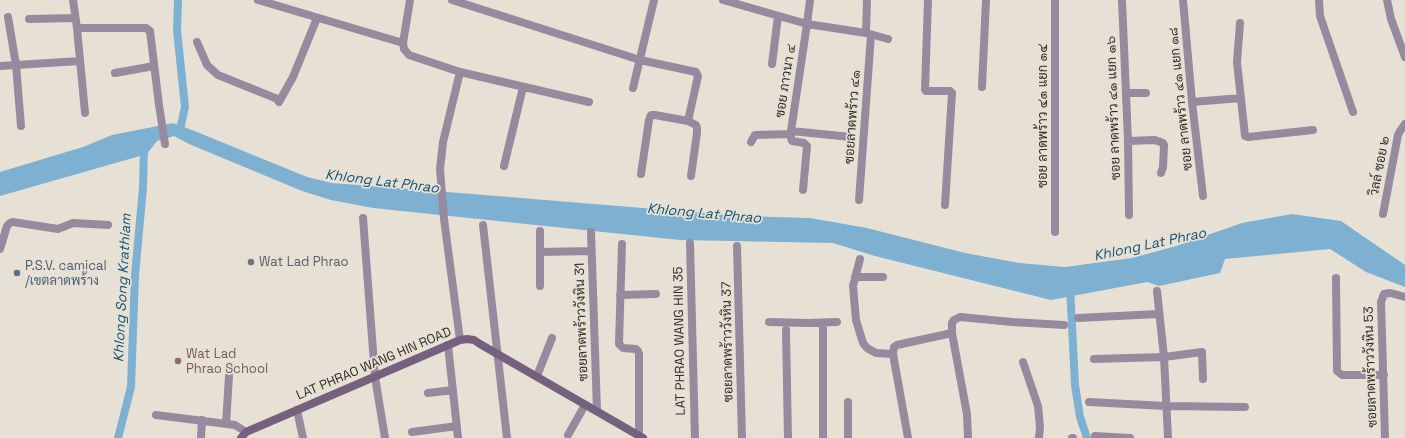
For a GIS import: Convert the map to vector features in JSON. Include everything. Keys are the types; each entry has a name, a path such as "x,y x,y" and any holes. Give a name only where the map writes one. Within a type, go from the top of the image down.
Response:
{"main road":[{"name":"LAT PHRAO WANG HIN ROAD","path":"243,435 374,376 460,340 466,339 474,340 640,437"}],"street":[{"path":"73,0 85,113"},
{"path":"258,0 403,43"},
{"path":"410,0 403,43 404,49 409,55 460,72 589,102"},
{"path":"452,0 640,60 697,73 698,76 688,121"},
{"path":"633,88 654,0"},
{"path":"723,0 807,24 888,38"},
{"name":"ซอย ภาวนา ๔","path":"810,0 791,133 851,137"},
{"name":"ซอยลาดพร้าว ๔๑","path":"859,200 868,34 867,0"},
{"path":"928,0 925,90 950,91 952,93 945,205"},
{"path":"982,87 986,0"},
{"name":"ซอย ลาดพร้าว ๔๑ แยก ๑๔","path":"1055,0 1055,232"},
{"name":"ซอย ลาดพร้าว ๔๑ แยก ๑๖","path":"1122,0 1128,141 1129,215"},
{"name":"ซอย ลาดพร้าว ๔๑ แยก ๑๘","path":"1183,0 1192,102 1203,196"},
{"path":"1319,0 1320,16 1353,112"},
{"path":"1387,0 1391,19 1405,57"},
{"path":"772,64 778,16"},
{"path":"8,17 16,65 21,126"},
{"path":"29,19 75,18"},
{"path":"197,42 207,65 218,75 280,101 294,77 317,18"},
{"path":"1240,23 1237,62 1246,137 1313,130"},
{"path":"77,28 146,28 150,31 165,144"},
{"path":"0,66 80,61"},
{"path":"115,73 154,66"},
{"path":"460,72 443,142 440,169 444,219 460,340"},
{"path":"504,166 523,87"},
{"path":"1126,93 1146,93"},
{"path":"1192,102 1241,98"},
{"path":"641,174 651,115 655,114 688,121 696,125 697,128 691,176"},
{"name":"วิลล์ ซอย ๒","path":"1383,214 1398,135 1405,124"},
{"path":"751,142 755,135 791,133 792,141 804,143 807,146 803,190"},
{"path":"1128,141 1155,140 1163,143 1163,167 1161,173"},
{"path":"363,218 374,376 385,438"},
{"path":"0,249 7,226 13,222 58,229 73,223 108,225"},
{"path":"483,224 506,438"},
{"path":"540,231 540,286"},
{"name":"ซอยลาดพร้าววังหิน 31","path":"591,232 597,412"},
{"name":"LAT PHRAO WANG HIN 35","path":"690,243 695,438"},
{"path":"622,244 619,344 623,348 636,349 639,354 640,437"},
{"name":"ซอยลาดพร้าววังหิน 37","path":"738,246 742,438"},
{"path":"540,252 591,252"},
{"path":"860,259 853,286 856,320 863,343 867,348 876,353 893,354"},
{"path":"855,277 883,277"},
{"path":"1336,278 1337,371 1342,375 1384,375"},
{"path":"1157,291 1158,314 1164,357 1168,438"},
{"name":"ซอยลาดพร้าววังหิน 53","path":"1386,438 1381,302 1384,294 1390,293 1405,297"},
{"path":"620,295 656,294"},
{"path":"1078,318 1158,314"},
{"path":"968,438 967,414 952,333 952,323 954,320 960,317 1064,325"},
{"path":"769,322 838,322"},
{"path":"823,323 823,438"},
{"path":"786,330 788,438"},
{"path":"908,438 893,354 894,347 897,345 952,333"},
{"path":"537,376 552,338"},
{"path":"448,345 458,438"},
{"path":"1094,359 1164,357 1202,352 1203,379"},
{"path":"1023,362 1038,406 1040,427 1038,438"},
{"path":"226,424 229,376"},
{"path":"428,393 453,390"},
{"path":"848,402 848,438"},
{"path":"1089,402 1166,406 1245,407"},
{"path":"568,435 585,405"},
{"path":"297,410 303,438"},
{"path":"156,415 235,425 243,435"},
{"path":"201,438 202,420"},
{"path":"412,432 457,426"},
{"path":"1095,436 1130,438"}],"water":[{"name":"Khlong Lat Phrao","path":"173,123 307,177 332,183 740,216 810,218 867,228 965,253 1019,263 1065,267 1132,258 1176,246 1242,223 1292,214 1341,221 1405,265 1405,287 1366,272 1330,249 1225,259 1220,273 1159,286 1147,282 1051,300 875,256 833,243 680,240 373,208 331,200 302,191 189,144 174,136 157,141 147,154 0,196 0,172 83,147 112,135"}],"waterway":[{"path":"178,0 177,30 185,107 179,134"},
{"name":"Khlong Song Krathiam","path":"118,438 131,387 135,275 143,188 144,145"},
{"path":"1070,286 1075,385 1080,417 1087,438"}],"place":[{"name":"Wat Lad Phrao","path":"251,262"},
{"name":"P.S.V. camical /เขตลาดพร้าง","path":"17,273"},
{"name":"Wat Lad Phrao School","path":"178,361"}]}
